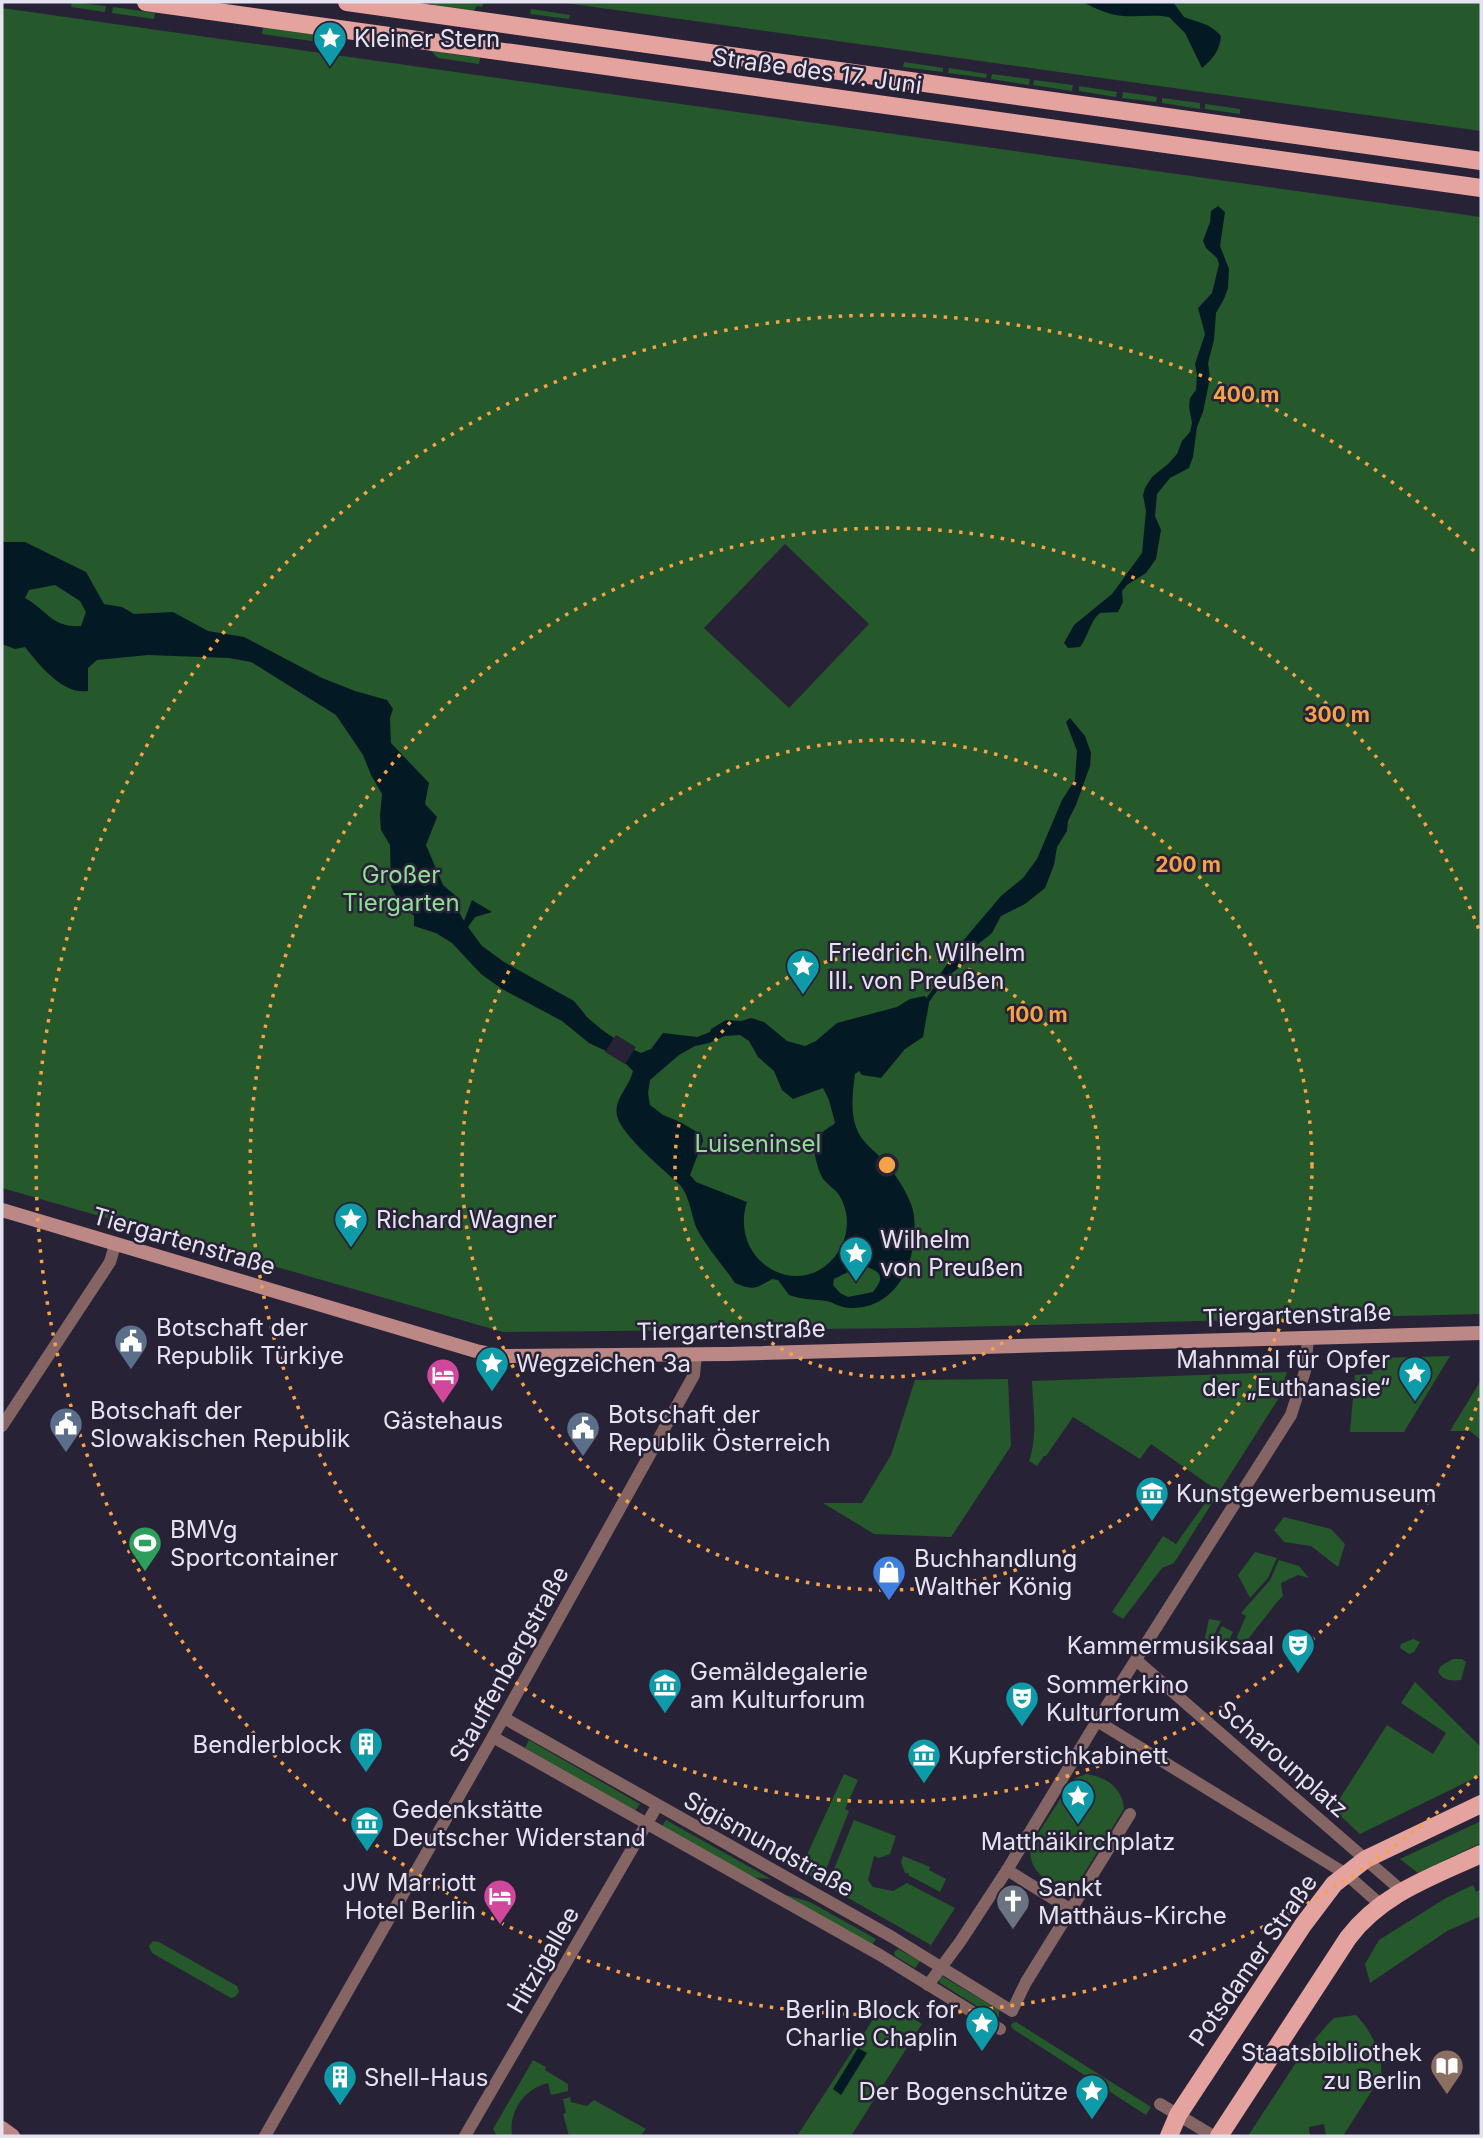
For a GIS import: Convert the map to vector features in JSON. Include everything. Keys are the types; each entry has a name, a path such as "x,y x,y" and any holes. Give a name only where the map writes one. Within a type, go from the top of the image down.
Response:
{"main road":[{"name":"Straße des 17. Juni","path":"146,2 1481,188"},
{"name":"Straße des 17. Juni","path":"347,2 1481,162"},
{"name":"Tiergartenstraße","path":"2,1210 476,1351 501,1356 696,1354 1481,1333"},
{"name":"Potsdamer Straße","path":"1169,2136 1178,2115 1317,1904 1346,1874 1366,1859 1481,1804"},
{"path":"1219,2136 1348,1938 1364,1918 1380,1904 1402,1891 1481,1854"},
{"path":"2,2128 13,2136"}],"street":[{"path":"2,1426 110,1262 115,1244"},
{"path":"928,1985 1007,1870 1097,1721 1291,1415 1305,1371 1308,1338"},
{"name":"Stauffenbergstraße","path":"265,2136 504,1718 694,1375 696,1354"},
{"name":"Scharounplatz","path":"1136,1660 1402,1891"},
{"name":"Sigismundstraße","path":"504,1718 839,1907 1012,2011 1020,1992 1070,1909"},
{"path":"1097,1721 1346,1874 1380,1904"},
{"name":"Sigismundstraße","path":"493,1737 880,1955 1000,2029"},
{"name":"Hitzigallee","path":"464,2136 657,1805"},
{"path":"1007,1870 1070,1909 1130,1814"},
{"path":"1160,2104 1213,2136"}],"green space":[{"path":"72,2 106,6 105,12 71,7"},
{"path":"435,2 484,2 482,7 477,6 473,12 431,6"},
{"path":"559,2 1481,2 1481,131 687,20"},
{"path":"113,7 155,13 154,19 112,13"},
{"name":"Großer Tiergarten","path":"2,8 1481,217 1481,1314 914,1328 503,1332 2,1188","holes":["785,544 869,624 789,708 704,628"]},
{"path":"531,9 570,15 569,19 530,14"},
{"path":"268,25 327,33 326,43 262,34 263,28"},
{"path":"427,47 439,49 444,53 480,58 479,64 438,58"},
{"path":"904,62 943,68 943,72 903,67"},
{"path":"949,68 987,74 986,78 948,73"},
{"path":"992,74 1030,79 1029,85 991,79"},
{"path":"1034,80 1073,85 1072,91 1033,85"},
{"path":"1079,86 1117,92 1116,97 1079,91"},
{"path":"1123,92 1157,97 1156,102 1122,98"},
{"path":"1162,98 1200,103 1200,109 1162,103"},
{"path":"1205,104 1240,109 1240,114 1205,109"},
{"path":"1450,1356 1404,1432 1350,1432 1355,1375 1372,1374 1377,1358"},
{"path":"1287,1372 1277,1401 1174,1563 1162,1568 1123,1619 1112,1612 1163,1536 1176,1544 1215,1489 1151,1444 1140,1459 1073,1417 1037,1466 1029,1461 1034,1432 1032,1381"},
{"path":"1008,1379 1011,1446 951,1537 874,1534 823,1503 862,1503 891,1455 915,1380"},
{"path":"1481,1380 1481,1440 1470,1431 1450,1431"},
{"path":"1284,1517 1331,1529 1345,1544 1338,1567 1311,1546 1284,1542 1274,1530"},
{"path":"1255,1552 1277,1558 1268,1578 1250,1598 1238,1575"},
{"path":"1279,1560 1299,1566 1309,1578 1298,1575 1281,1583 1283,1596 1248,1639 1238,1640 1246,1616 1241,1613 1270,1580"},
{"path":"1209,1619 1221,1621 1209,1645 1204,1642"},
{"path":"1222,1626 1233,1632 1224,1651 1212,1645"},
{"path":"1413,1639 1420,1642 1414,1652 1409,1654 1400,1648 1401,1644"},
{"path":"1453,1659 1466,1662 1461,1680 1445,1679 1438,1671"},
{"path":"1415,1682 1481,1747 1481,1775 1360,1834 1333,1809 1387,1725 1433,1754 1446,1733 1401,1703"},
{"path":"529,1740 640,1804 635,1811 525,1748"},
{"path":"844,1774 858,1780 845,1809 849,1811 821,1882 800,1870"},
{"name":"Matthäikirchplatz","path":"1086,1774 1112,1784 1123,1801 1124,1809 1080,1880 1071,1884 1052,1883 1037,1871 1032,1862 1032,1843 1073,1779"},
{"path":"666,1820 771,1879 757,1878 743,1872 662,1826"},
{"path":"854,1820 896,1836 890,1854 879,1858 874,1856 868,1880 873,1887 893,1891 907,1883 955,1908 931,1945 827,1886"},
{"path":"1481,1821 1481,1843 1418,1873 1400,1859"},
{"path":"903,1856 930,1867 929,1870 946,1879 940,1892 905,1873 901,1862"},
{"path":"1473,1885 1476,1892 1481,1889 1481,1916 1447,1931 1370,1983 1365,1964 1379,1940 1446,1898"},
{"path":"779,1893 810,1902 876,1939 872,1945"},
{"path":"153,1941 237,1986 239,1992 231,1998 152,1953 149,1946"},
{"path":"898,1949 920,1961 915,1968 895,1956 894,1952"},
{"path":"942,1976 999,2010 999,2017 994,2017 940,1983"},
{"path":"885,2001 922,2024 851,2136 797,2136"},
{"path":"1356,2015 1376,2045 1382,2075 1343,2136 1326,2136 1324,2124 1309,2127 1310,2136 1248,2136 1299,2058 1327,2025 1334,2018"},
{"path":"1016,2022 1151,2107 1146,2115 1013,2029 1012,2023"},
{"path":"533,2060 568,2084 568,2091 551,2095 548,2083 531,2090 515,2110 512,2136 497,2136 493,2129"},
{"path":"570,2097 571,2102 587,2106 594,2100 646,2129 640,2136 569,2136 563,2114 566,2113 563,2099"}],"water":[{"path":"1083,2 1173,2 1184,17 1213,28 1221,36 1219,46 1213,58 1202,68 1185,33 1169,17 1118,15"},
{"path":"1218,206 1225,212 1220,246 1229,269 1228,288 1216,313 1214,340 1208,363 1210,378 1197,427 1193,457 1189,468 1170,478 1157,494 1155,516 1161,530 1156,559 1146,573 1122,591 1123,602 1118,612 1100,613 1080,647 1068,648 1064,643 1074,625 1112,594 1142,553 1145,488 1152,477 1177,454 1182,441 1190,432 1190,398 1196,390 1195,364 1205,334 1198,308 1212,293 1219,264 1203,241 1211,211"},
{"path":"2,540 25,542 86,572 104,604 122,607 134,614 173,612 208,631 244,637 322,678 387,700 393,709 390,718 391,743 429,783 425,804 437,817 426,845 443,885 457,897 455,905 464,921 472,900 492,912 475,917 468,927 482,946 504,962 574,1001 601,1029 625,1046 641,1053 651,1049 663,1033 697,1037 710,1032 726,1020 741,1021 751,1018 764,1022 787,1041 805,1046 816,1041 837,1023 897,1007 910,999 925,996 929,1003 923,1037 905,1049 881,1078 862,1075 859,1071 855,1074 853,1094 853,1114 858,1132 895,1175 913,1210 912,1251 899,1283 892,1292 874,1304 851,1308 789,1295 778,1280 772,1279 755,1287 735,1283 697,1229 683,1189 635,1143 620,1124 617,1104 633,1071 619,1057 589,1043 562,1021 502,989 481,974 452,943 436,933 414,926 414,916 398,901 391,886 390,845 381,830 382,794 363,755 336,715 251,662 229,658 148,655 97,660 88,668 88,691 79,691 52,677 25,647 15,649 2,644","holes":["55,585 80,601 86,612 81,626 63,624 25,598 29,590","740,1035 749,1041 758,1057 774,1071 782,1090 793,1099 823,1088 829,1100 835,1123 817,1137 814,1148 822,1177 843,1202 847,1226 844,1241 836,1255 821,1269 804,1275 787,1275 771,1269 757,1258 748,1242 744,1223 747,1202 696,1182 690,1175 703,1141 702,1135 663,1115 650,1105 650,1080 679,1055 695,1046 725,1036","867,1267 877,1272 880,1280 873,1292 848,1297 833,1285 834,1279"]},
{"path":"1070,718 1085,736 1091,753 1090,766 1068,821 1067,831 1057,847 1054,865 1045,888 1025,904 1001,916 992,933 977,945 965,963 945,981 941,973 962,942 1001,896 1023,878 1037,859 1062,800 1075,780 1077,751 1066,722"},
{"path":"858,2048 867,2053 841,2095 833,2089"}],"pier":[{"path":"616,1035 636,1047 625,1064 605,1052"}],"waterway":[{"path":"927,1001 943,979"}],"place":[{"name":"Kleiner Stern","path":"330,68"},
{"name":"Friedrich Wilhelm III. von Preußen","path":"803,996"},
{"name":"Richard Wagner","path":"351,1249"},
{"name":"Wilhelm von Preußen","path":"856,1283"},
{"name":"Botschaft der Republik Türkiye","path":"131,1371"},
{"name":"Wegzeichen 3a","path":"492,1393"},
{"name":"Mahnmal für Opfer der „Euthanasie“","path":"1415,1403"},
{"name":"Gästehaus","path":"443,1405"},
{"name":"Botschaft der Slowakischen Republik","path":"66,1454"},
{"name":"Botschaft der Republik Österreich","path":"583,1458"},
{"name":"Kunstgewerbemuseum","path":"1152,1523"},
{"name":"BMVg Sportcontainer","path":"145,1573"},
{"name":"Buchhandlung Walther König","path":"889,1602"},
{"name":"Kammermusiksaal","path":"1298,1675"},
{"name":"Gemäldegalerie am Kulturforum","path":"665,1715"},
{"name":"Sommerkino Kulturforum","path":"1022,1728"},
{"name":"Bendlerblock","path":"366,1774"},
{"name":"Kupferstichkabinett","path":"924,1785"},
{"name":"Matthäikirchplatz","path":"1078,1826"},
{"name":"Gedenkstätte Deutscher Widerstand","path":"367,1853"},
{"name":"JW Marriott Hotel Berlin","path":"500,1926"},
{"name":"Sankt Matthäus-Kirche","path":"1013,1931"},
{"name":"Berlin Block for Charlie Chaplin","path":"982,2053"},
{"name":"Staatsbibliothek zu Berlin","path":"1447,2096"},
{"name":"Shell-Haus","path":"340,2107"},
{"name":"Der Bogenschütze","path":"1092,2121"}],"park label":[{"name":"Luiseninsel","path":"758,1143"}]}
